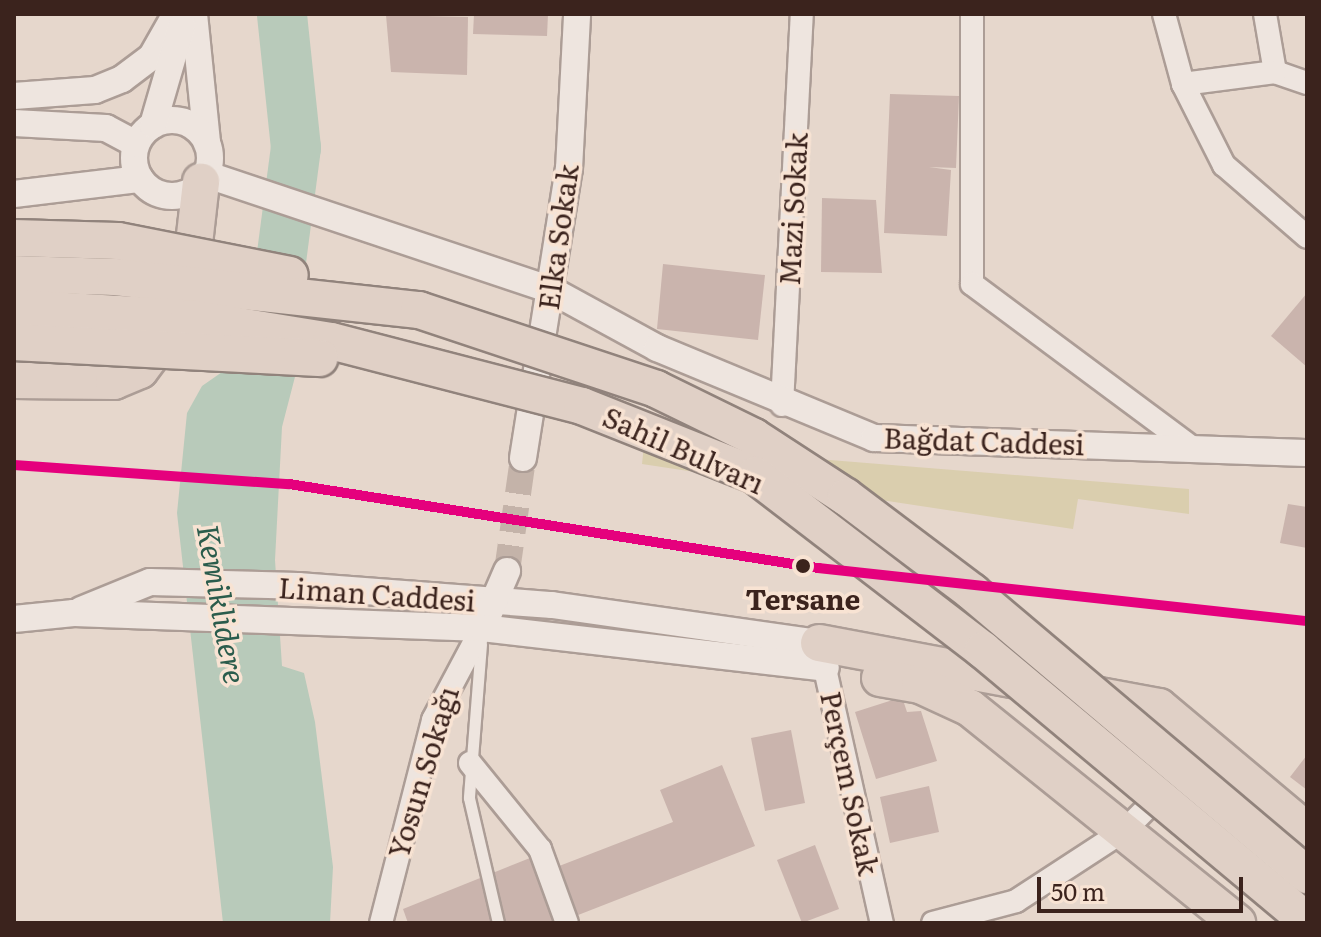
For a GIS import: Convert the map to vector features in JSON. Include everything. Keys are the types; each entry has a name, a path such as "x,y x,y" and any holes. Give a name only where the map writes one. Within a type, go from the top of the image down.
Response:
{"highway":[{"path":"14,380 114,381 140,370 169,331 191,270 203,178"},
{"path":"14,238 118,241 360,288 419,310"},
{"name":"Sahil Bulvarı","path":"14,274 115,277 419,310 545,347 754,437 972,592 1307,875"},
{"name":"Sahil Bulvarı","path":"14,308 189,318 402,360 582,406 755,475 983,650 1307,921"},
{"path":"14,342 402,360"},
{"path":"822,655 1159,707 1210,745 1307,831"},
{"path":"822,655 920,685 970,708 1237,923"}],"street":[{"path":"14,96 95,90 122,79 152,56 176,14"},
{"path":"140,179 144,135 185,14"},
{"path":"14,194 140,179 170,196 203,178 207,143 194,14"},
{"name":"Elka Sokak","path":"523,458 569,169 577,14"},
{"name":"Mazi Sokak","path":"782,405 802,14"},
{"path":"972,14 972,284 1194,449"},
{"path":"1164,14 1183,84 1224,165 1307,237"},
{"path":"1265,14 1275,72"},
{"path":"1183,84 1275,72 1307,83"},
{"path":"14,123 106,128 144,135 190,124 207,143"},
{"name":"Bağdat Caddesi","path":"203,178 237,185 549,289 782,405 874,438 1307,453"},
{"name":"Liman Caddesi","path":"482,628 507,571"},
{"name":"Liman Caddesi","path":"74,613 150,582 298,586 495,601 822,655"},
{"name":"Liman Caddesi","path":"14,619 74,613 303,625 482,628 822,655"},
{"name":"Yosun Sokağı","path":"381,923 433,720 482,628"},
{"name":"Perçem Sokak","path":"822,655 882,923"},
{"path":"933,923 1016,901 1125,830 1210,745"},
{"path":"470,763 540,849 567,923"}],"lane":[{"path":"482,628 470,763 477,853 498,923"}],"shaded area":[{"path":"644,445 1189,489 1189,514 1078,499 1073,529 642,464"}],"water":[{"path":"235,363 296,373 282,427 275,560 282,666 304,673 315,722 333,867 330,923 223,923 177,513 187,413 202,386"}],"building":[{"path":"474,14 548,14 547,36 473,34"},
{"path":"386,15 468,17 467,75 391,72"},
{"path":"890,94 959,96 956,168 929,167 951,170 947,236 884,233"},
{"path":"822,198 876,200 882,273 821,272"},
{"path":"663,264 765,275 758,340 657,329"},
{"path":"1307,293 1307,367 1271,336"},
{"path":"1288,504 1307,507 1307,548 1280,543"},
{"path":"902,697 907,712 921,711 937,761 876,779 855,712"},
{"path":"791,730 805,803 765,811 751,738"},
{"path":"1307,755 1307,790 1290,777"},
{"path":"722,765 755,846 573,917 554,868 673,822 660,790"},
{"path":"929,786 939,832 890,843 880,797"},
{"path":"815,845 839,909 802,923 777,860"},
{"path":"535,856 562,923 408,923 403,909"}],"waterway":[{"name":"Kemiklidere","path":"273,322 296,148 282,14"}],"tunnel":[{"path":"507,571 523,458"}],"transit line":[{"path":"14,465 289,484 818,568 1307,621"}],"place":[{"name":"Tersane","path":"803,566"}]}
